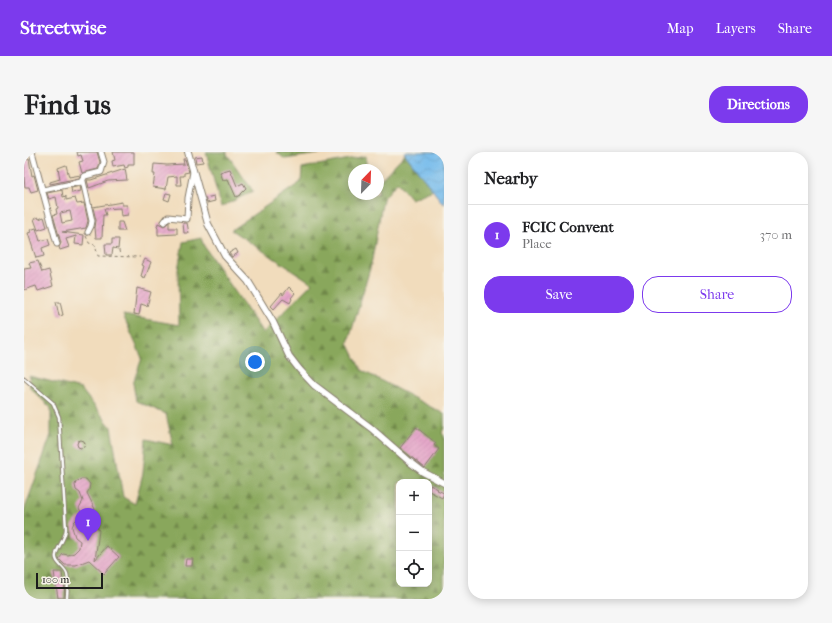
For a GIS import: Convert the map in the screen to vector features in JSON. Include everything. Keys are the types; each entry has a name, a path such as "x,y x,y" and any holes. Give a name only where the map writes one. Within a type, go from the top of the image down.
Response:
{"street":[{"path":"32,152 57,244"},
{"path":"88,232 92,225 92,221 83,181 85,176 102,171 104,162 101,152"},
{"path":"188,152 208,224 225,256 248,281 273,322 289,356 299,369 314,385 371,428 410,462 444,483"},
{"path":"164,222 168,217 187,219 188,198 193,171"},
{"path":"43,190 83,181"}],"lane":[{"path":"24,378 53,403 59,418 66,529 65,537 56,555 56,560 67,573 67,599"}],"path":[{"path":"88,232 86,237 88,242 95,245 98,256 140,257"},
{"path":"119,250 120,257"}],"green space":[{"path":"206,152 227,152 253,191 221,207"},
{"path":"276,152 332,152 285,159"},
{"path":"405,154 433,190 411,199 397,182 384,198 384,176"},
{"path":"366,156 366,164 348,164 348,200 383,200 371,265 348,343 361,370 444,414 444,427 442,433 444,436 444,599 24,599 24,511 51,435 51,408 30,388 29,376 81,389 111,427 123,497 135,504 143,473 146,439 173,445 166,414 136,401 133,383 142,358 123,315 179,325 178,270 183,242 201,238 204,246 263,333 312,283 231,230 301,182 302,168"}],"water":[{"path":"404,152 444,152 444,205 405,154"}],"building":[{"path":"77,152 97,152 100,162 98,169 82,173 79,162 83,161 81,155 78,156"},
{"path":"113,152 134,152 134,165 128,165 128,167 125,168 124,165 113,167 112,161 115,160"},
{"path":"202,156 203,162 196,163 195,157"},
{"path":"29,159 32,176 34,175 38,190 31,192 29,187 25,187 24,179 24,160"},
{"path":"183,159 185,159 189,172 184,173 184,176 180,176 181,185 177,185 177,176 168,177 166,189 153,187 155,174 153,174 154,164 184,164"},
{"path":"66,165 69,177 81,175 79,178 50,184 50,182 60,179 58,168"},
{"path":"125,169 127,180 108,181 89,188 87,180"},
{"path":"230,169 237,186 243,183 246,188 236,197 228,179 223,180 220,172"},
{"path":"80,186 81,191 72,193 71,188"},
{"path":"62,190 63,197 66,196 66,200 75,198 77,204 84,203 88,221 86,228 62,232 84,235 83,245 75,244 76,236 66,239 69,247 60,250 59,247 61,243 53,215 57,214 56,209 58,208 56,197 49,199 47,193","holes":["70,211 72,221 62,223 60,213"]},
{"path":"166,193 171,194 169,201 164,199"},
{"path":"214,196 215,201 207,203 205,198"},
{"path":"122,202 122,205 127,205 128,215 121,216 120,208 104,209 106,215 103,215 102,238 96,238 96,220 92,204 93,207"},
{"path":"38,217 39,219 44,217 47,227 38,230 34,219"},
{"path":"118,222 122,222 125,231 118,231"},
{"path":"169,222 169,228 177,228 177,234 158,235 158,223 164,226"},
{"path":"183,223 187,223 189,233 184,233"},
{"path":"36,228 40,241 48,239 50,245 42,248 44,256 36,258 28,233 31,232 30,230"},
{"path":"112,239 119,239 118,249 113,248 112,255 106,255 105,244 112,244"},
{"path":"236,249 238,253 232,257 229,253"},
{"path":"145,259 151,262 145,278 141,276 144,266 142,265"},
{"path":"38,261 42,272 49,270 53,286 38,291 36,286 24,290 24,269 31,268 29,263"},
{"path":"289,287 295,293 291,298 290,303 283,299 274,309 271,306"},
{"path":"137,288 151,292 147,306 141,304 139,315 134,314"},
{"path":"56,302 60,302 63,315 59,316"},
{"path":"416,427 436,443 434,445 439,449 425,468 400,448"},
{"path":"79,440 83,440 85,444 83,448 79,448 77,446 77,442"},
{"path":"81,479 86,479 90,484 87,493 95,509 90,517 95,521 99,531 95,560 107,546 119,557 104,574 89,560 76,565 65,565 59,559 63,554 68,555 74,553 79,548 80,541 75,537 72,527 77,519 83,516 79,508 83,501 80,493 76,490 75,485 76,482"},
{"path":"432,486 444,493 442,498 432,493"},
{"path":"186,559 193,559 192,566 185,566"},
{"path":"54,572 62,572 63,582 65,582 64,598 58,598"}],"place":[{"name":"FCIC Convent","path":"88,541"}]}
